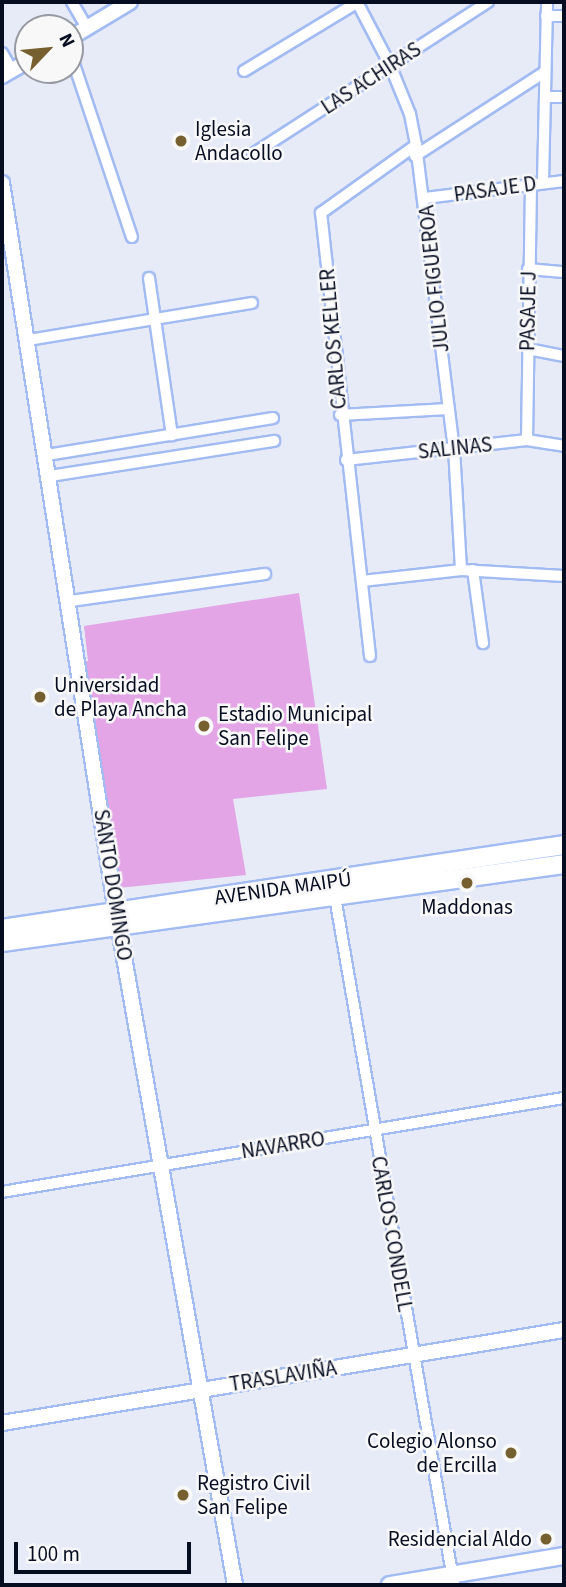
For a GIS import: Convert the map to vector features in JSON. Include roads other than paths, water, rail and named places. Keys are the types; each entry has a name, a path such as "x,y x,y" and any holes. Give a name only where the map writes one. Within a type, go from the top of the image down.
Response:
{"main road":[{"name":"AVENIDA MAIPÚ","path":"334,888 564,845"},
{"name":"AVENIDA MAIPÚ","path":"2,929 117,919 334,888 564,863"},
{"name":"AVENIDA MAIPÚ","path":"2,942 117,919"},
{"path":"390,1585 453,1580 564,1556"}],"street":[{"path":"72,2 88,28"},
{"path":"84,30 130,2"},
{"path":"244,71 358,2"},
{"name":"JULIO FIGUEROA","path":"358,2 390,65 410,114 425,198 454,448 461,570"},
{"name":"LAS ACHIRAS","path":"253,154 488,2"},
{"path":"543,182 547,2"},
{"path":"546,16 564,16"},
{"path":"2,53 7,73"},
{"name":"CARLOS KELLER","path":"369,656 340,415 321,213 415,151 545,72"},
{"path":"81,84 132,237"},
{"path":"545,97 564,97"},
{"name":"PASAJE D","path":"425,198 531,182 564,181"},
{"name":"PASAJE J","path":"527,440 531,182"},
{"name":"SANTO DOMINGO","path":"2,183 70,601 117,919 234,1585"},
{"path":"528,269 564,272"},
{"path":"149,278 172,435"},
{"path":"28,340 252,303"},
{"path":"528,349 564,356"},
{"name":"SALINAS","path":"340,415 448,409"},
{"path":"47,455 273,418"},
{"name":"SALINAS","path":"346,460 527,440 564,446"},
{"path":"50,476 274,441"},
{"path":"362,581 461,570 564,576"},
{"path":"473,570 483,643"},
{"path":"70,601 265,574"},
{"name":"CARLOS CONDELL","path":"334,888 453,1580"},
{"name":"NAVARRO","path":"2,1192 564,1098"},
{"name":"TRASLAVIÑA","path":"2,1423 564,1330"}],"place":[{"name":"Iglesia Andacollo","path":"181,141"},
{"name":"Universidad de Playa Ancha","path":"40,697"},
{"name":"Estadio Municipal San Felipe","path":"204,726"},
{"name":"Maddonas","path":"467,883"},
{"name":"Colegio Alonso de Ercilla","path":"511,1453"},
{"name":"Registro Civil San Felipe","path":"183,1495"},
{"name":"Residencial Aldo","path":"546,1539"}]}
